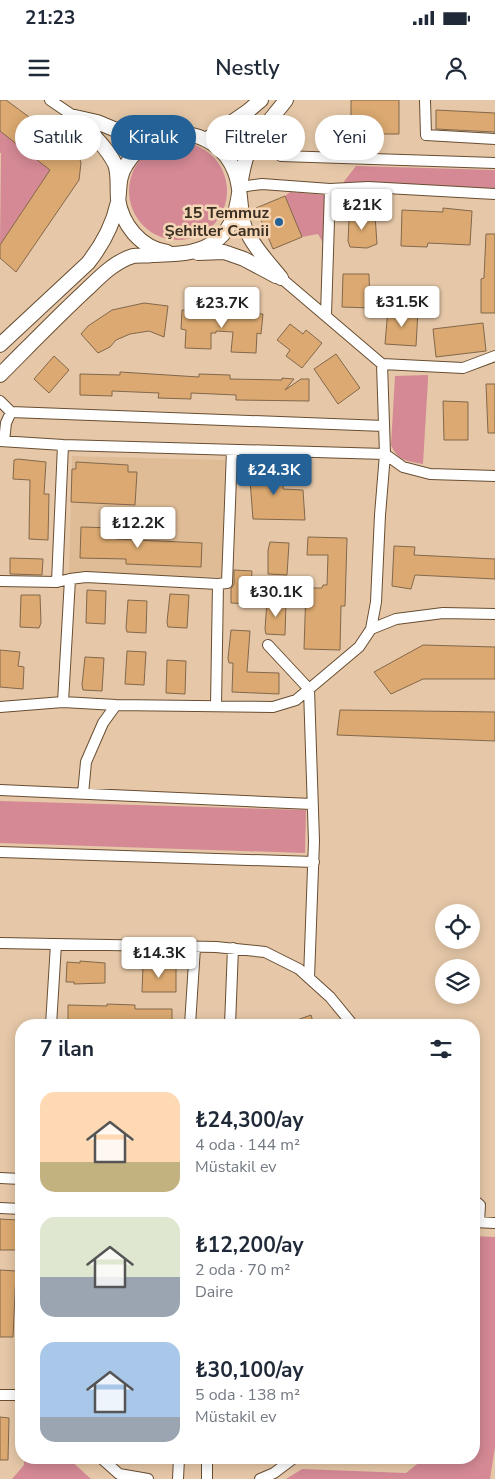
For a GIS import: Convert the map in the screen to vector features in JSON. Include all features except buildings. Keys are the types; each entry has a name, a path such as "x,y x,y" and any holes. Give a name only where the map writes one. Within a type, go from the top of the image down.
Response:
{"main road":[{"path":"242,115 261,100"},
{"path":"101,144 115,165 118,200 122,217 132,232 145,244 161,252 179,254 199,251 216,241 230,226 238,207 239,187 248,153 286,100"},
{"path":"196,136 206,140"},
{"path":"0,345 88,263 100,248 112,223 118,200 119,183 124,167 129,160"},
{"path":"229,160 235,172 239,187 245,227 260,252 281,278"},
{"path":"0,375 57,317 111,267 133,256 224,252 244,259 281,278"}],"street":[{"path":"50,100 72,115"},
{"path":"425,100 426,135 495,139"},
{"path":"305,157 495,163"},
{"path":"239,187 262,184 330,189 368,187 495,194"},
{"path":"326,315 330,189"},
{"path":"281,278 382,364 464,368 495,356"},
{"path":"0,707 63,702 116,705 273,707 296,700 360,647 371,628 376,602 385,454 382,364"},
{"path":"0,400 11,412 384,426"},
{"path":"11,412 6,423 2,441 63,445 385,454 403,467 430,474 495,476"},
{"path":"57,582 63,445"},
{"path":"0,581 57,582 86,577 227,583 232,450"},
{"path":"63,702 70,579"},
{"path":"216,706 218,584"},
{"path":"371,628 396,619 443,613 495,614"},
{"path":"268,645 309,689 314,862 309,978"},
{"path":"83,794 86,762 103,723 116,705"},
{"path":"0,790 312,804"},
{"path":"0,852 314,862"},
{"path":"0,943 233,948 265,952 299,969 330,997 348,1019"},
{"path":"51,1019 56,944"},
{"path":"190,1019 194,947"},
{"path":"230,1019 233,948"},
{"path":"0,1178 15,1179"},
{"path":"0,1208 15,1209"},
{"path":"480,1222 495,1222"},
{"path":"0,1394 15,1395"},
{"path":"108,1464 119,1474 148,1479"},
{"path":"178,1479 179,1464"},
{"path":"207,1464 207,1479"},
{"path":"260,1479 274,1473 286,1464"}],"shaded area":[{"path":"0,131 15,142 15,160 38,160 51,170 0,245 1,153"},
{"path":"197,145 206,151 206,160 216,160 224,172 227,191 224,210 213,226 197,237 178,240 159,237 143,226 132,210 129,191 130,181 132,172 140,160 196,160"},
{"path":"356,166 495,170 495,189 342,184"},
{"path":"290,192 327,195 325,246 318,234 302,237 285,196"},
{"path":"428,375 423,464 400,457 391,445 395,376"},
{"path":"72,456 225,460 222,577 69,573"},
{"path":"0,801 306,810 305,853 0,843"},
{"path":"480,1236 495,1237 495,1447 490,1479 286,1479 302,1469 406,1473 417,1464 480,1464"},
{"path":"75,1464 91,1479 12,1479 24,1465"}],"place":[{"name":"15 Temmuz Şehitler Camii","path":"279,222"}]}
